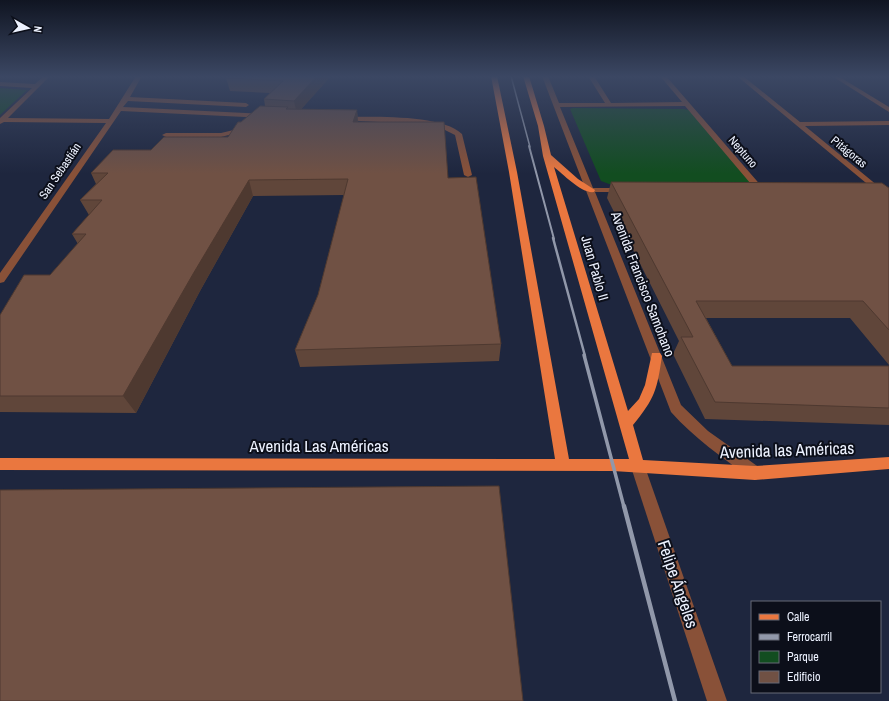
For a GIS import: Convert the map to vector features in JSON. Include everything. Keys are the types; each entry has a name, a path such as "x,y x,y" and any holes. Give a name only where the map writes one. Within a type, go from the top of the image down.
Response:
{"main road":[{"path":"500,109 513,172 563,464"},
{"name":"Juan Pablo II","path":"536,109 547,155 638,467"},
{"path":"547,155 575,181 591,190"},
{"path":"625,424 644,402 651,385 656,356"},
{"name":"Avenida las Américas","path":"638,467 755,473 889,463"},
{"name":"Avenida Las Américas","path":"0,464 563,464 638,467"}],"street":[{"path":"1,120 13,109"},
{"path":"117,109 266,116 251,126 235,132 211,136 166,135"},
{"name":"San Sebastián","path":"0,280 117,109"},
{"name":"Avenida Francisco Samohano","path":"558,109 676,408 684,418 755,473"},
{"name":"Neptuno","path":"692,109 763,188 744,188"},
{"name":"Pitágoras","path":"780,109 889,199"},
{"path":"336,119 420,123 449,128 458,134 468,175"},
{"path":"1,120 108,121"},
{"path":"798,124 889,123"},
{"path":"859,187 874,186"},
{"path":"591,190 637,189"},
{"name":"Felipe Ángeles","path":"638,467 717,701"}],"green space":[{"path":"0,109 7,109 0,115"},
{"path":"570,109 689,110 753,181 750,184 609,184 601,181"}],"building":[{"path":"257,109 286,109 357,110 353,122 444,122 448,178 476,177 501,344 295,350 318,295 348,179 249,180 123,396 0,396 0,315 24,275 50,275 86,234 72,234 102,200 80,200 108,173 91,173 113,150 151,150 164,137 228,137 238,122 241,122"},
{"path":"611,182 882,183 889,188 889,330 863,301 696,301 732,366 889,366 889,408 715,402 681,337 693,337"},
{"path":"499,486 523,701 0,701 0,490"}],"railway":[{"path":"520,109 530,147"},
{"path":"529,146 554,239"},
{"path":"553,238 585,356"},
{"path":"584,355 624,507"},
{"path":"624,506 675,701"}]}
